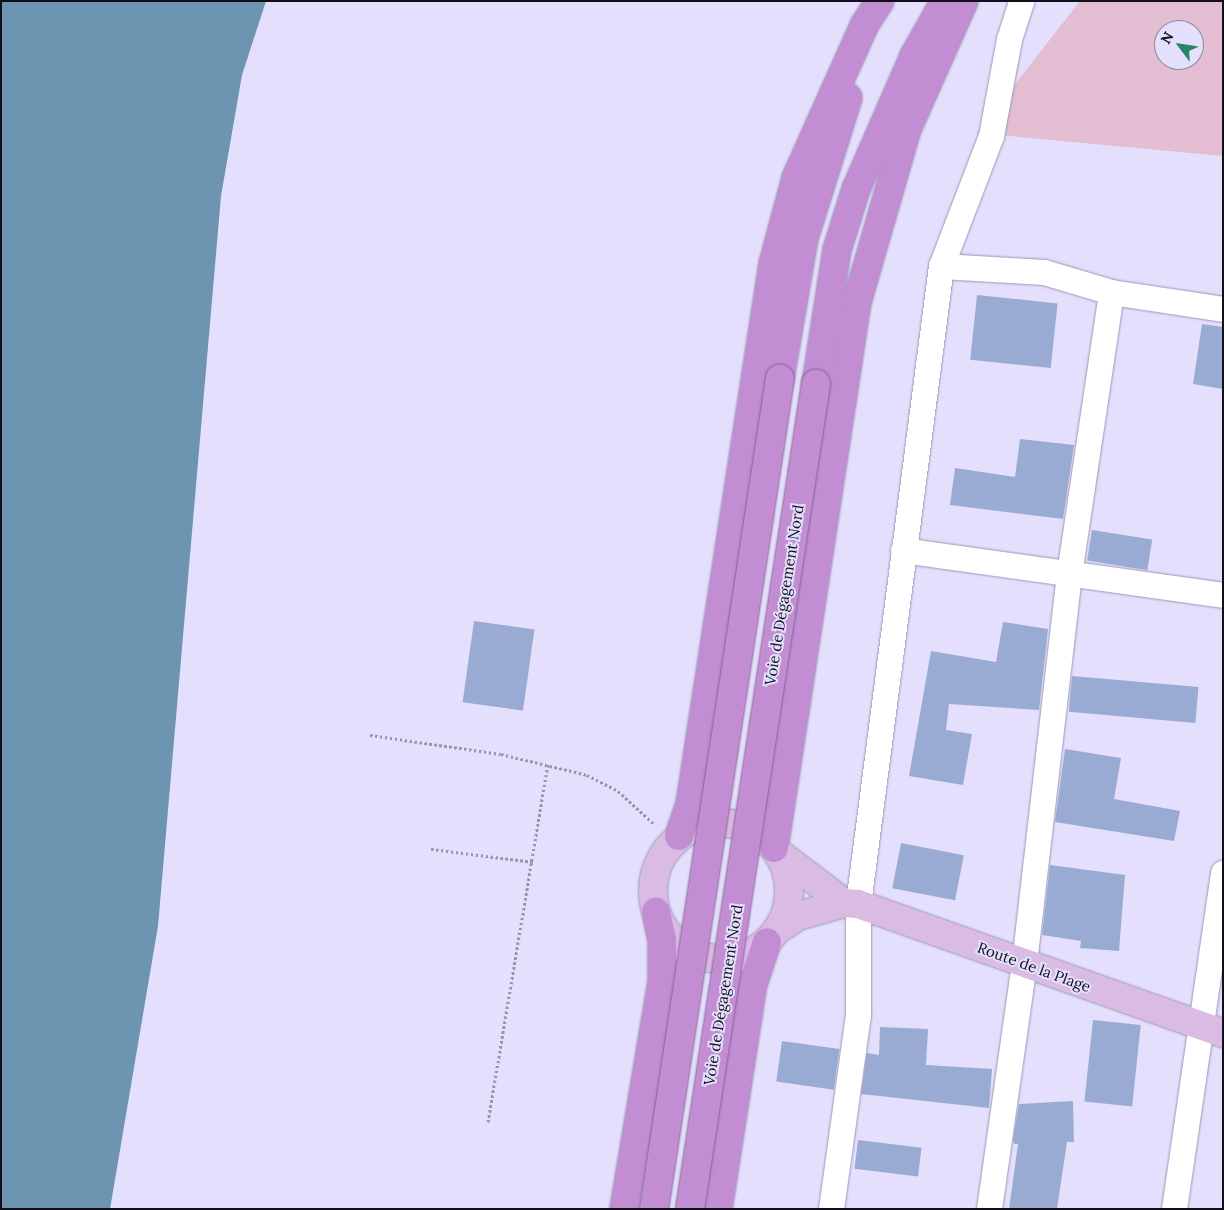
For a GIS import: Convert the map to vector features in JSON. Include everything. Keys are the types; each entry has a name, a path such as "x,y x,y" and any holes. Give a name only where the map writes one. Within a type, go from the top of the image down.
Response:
{"highway":[{"path":"673,842 690,804 773,264 796,178 861,32 880,1"},
{"path":"654,1209 780,378 804,238 845,105 899,1"},
{"name":"Voie de Dégagement Nord","path":"690,1209 837,250 856,189 914,56 945,1"},
{"path":"777,851 857,302 907,128 964,1"},
{"path":"624,1209 662,982 662,940 656,912"},
{"path":"718,1209 753,984 772,936"}],"main road":[{"path":"772,936 789,901 786,869 777,851 756,832 725,822 709,823 673,842 654,878 656,912 674,941 704,958 739,958 772,936 798,916 851,903"},
{"name":"Route de la Plage","path":"777,851 851,903 1212,1030"}],"street":[{"path":"831,1209 858,1014 851,903 903,550 942,266 991,136 1009,39 1021,1"},
{"path":"942,266 1044,272 1111,292 1223,308"},
{"path":"989,1209 1024,963 1069,574 1111,292"},
{"path":"903,550 1223,595"},
{"path":"1174,1209 1212,1030 1223,872"}],"path":[{"path":"370,735 548,764 587,775 618,791 673,842"},
{"path":"488,1122 534,862 548,764"},
{"path":"431,849 534,862"}],"shaded area":[{"path":"1080,1 1223,1 1223,156 977,133"}],"water":[{"path":"1,1 266,1 242,75 221,196 158,926 110,1209 1,1209"}],"building":[{"path":"977,295 1058,303 1051,368 970,360"},
{"path":"1202,324 1223,327 1223,389 1193,384"},
{"path":"1020,439 1074,445 1063,519 950,505 955,468 1015,477"},
{"path":"1092,530 1152,540 1147,570 1087,561"},
{"path":"474,621 534,629 523,711 463,702"},
{"path":"1003,622 1048,629 1039,710 949,704 946,730 972,734 963,785 909,776 931,651 996,662"},
{"path":"1072,676 1199,687 1195,723 1069,712"},
{"path":"1065,749 1121,758 1114,799 1180,811 1174,841 1055,822"},
{"path":"901,843 964,855 955,900 892,888"},
{"path":"1050,865 1125,875 1119,951 1080,948 1081,941 1042,935"},
{"path":"1093,1020 1141,1025 1132,1107 1084,1102"},
{"path":"880,1027 928,1029 926,1065 992,1069 989,1108 861,1094 867,1053 879,1055"},
{"path":"782,1041 839,1049 834,1090 776,1082"},
{"path":"1073,1101 1074,1142 1067,1142 1057,1209 1009,1209 1018,1144 1014,1144 1013,1140 1019,1104"},
{"path":"858,1140 922,1148 918,1177 854,1169"}]}
